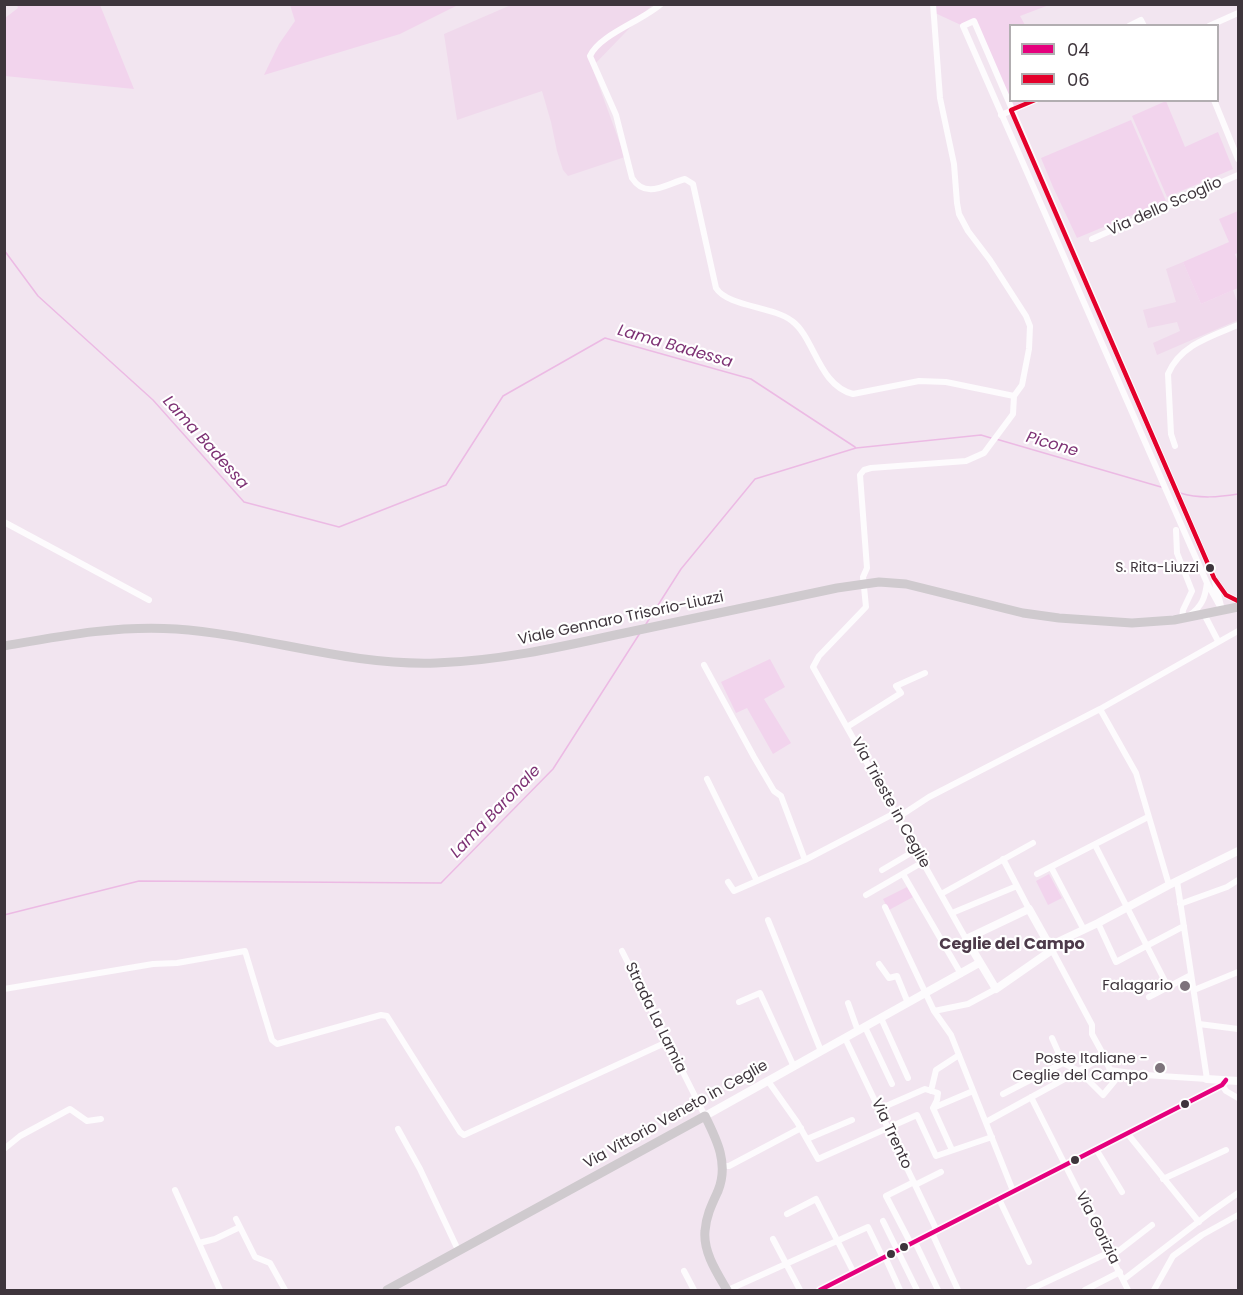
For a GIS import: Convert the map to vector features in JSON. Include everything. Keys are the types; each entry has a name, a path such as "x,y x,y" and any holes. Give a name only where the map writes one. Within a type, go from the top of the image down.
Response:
{"main road":[{"name":"Viale Gennaro Trisorio-Liuzzi","path":"4,646 111,630 175,629 225,635 369,660 434,663 518,655 879,582 906,584 1023,613 1059,618 1132,623 1185,617 1239,607"},
{"path":"705,1116 718,1142 722,1166 719,1188 704,1232 707,1251 727,1290"},
{"name":"Via Vittorio Veneto in Ceglie","path":"387,1290 705,1116"}],"street":[{"path":"661,4 646,17 605,39 590,56 616,115 632,178 637,186 643,190 651,190 685,179 690,180 695,190 716,288 719,292 795,322 825,372 845,392 854,394 919,381 946,382 1014,396"},
{"path":"864,584 863,577 867,568 860,475 864,470 871,468 966,462 984,453 1013,414 1014,396 1022,385 1029,349 1030,327 1006,284 968,231 959,214 954,164 940,98 933,4"},
{"path":"1214,24 1239,13"},
{"path":"974,21 1214,578 1222,610 1194,554 963,26 974,21"},
{"path":"1001,115 1031,102"},
{"path":"1215,102 1239,159"},
{"name":"Via dello Scoglio","path":"1092,239 1239,175"},
{"path":"1042,204 1051,201"},
{"path":"1175,446 1171,434 1168,374 1174,361 1189,348 1239,325"},
{"path":"4,522 149,600"},
{"path":"1176,530 1177,553 1192,591 1183,610 1185,617 1199,608 1203,602 1207,583"},
{"path":"1194,554 1202,551"},
{"path":"1214,578 1226,595 1239,601"},
{"name":"Via Trieste in Ceglie","path":"864,584 866,607 862,614 819,656 813,667 966,939"},
{"path":"1204,614 1218,641"},
{"path":"728,882 735,891 805,860 1100,709 1239,631"},
{"path":"704,665 754,757 774,791 781,796 805,860"},
{"path":"847,727 901,693 896,686 925,674"},
{"path":"1100,709 1136,773 1148,817 1180,904 1207,1079"},
{"path":"707,779 756,881"},
{"path":"1037,874 1148,817"},
{"path":"941,894 1033,843"},
{"path":"1095,845 1168,987"},
{"path":"882,870 916,850"},
{"path":"934,1011 968,1004 996,989 1050,948 1239,851"},
{"path":"1003,860 1092,1025 1092,1034 1110,1070 1239,1082"},
{"path":"866,895 923,862"},
{"path":"1051,867 1084,930"},
{"path":"903,874 961,974"},
{"path":"1180,904 1227,887 1239,880"},
{"path":"952,913 1017,886"},
{"path":"885,907 934,1011 946,1025 1013,1191"},
{"path":"996,989 966,939 1029,909"},
{"path":"768,920 821,1051"},
{"path":"1098,923 1116,962 1184,926"},
{"path":"4,989 245,951 272,1040 277,1044 381,1015 387,1016 431,1088 464,1135 667,1042"},
{"name":"Strada La Lamia","path":"622,951 705,1116"},
{"name":"Via Vittorio Veneto in Ceglie","path":"705,1116 979,963"},
{"path":"879,964 889,978 897,976 908,1003"},
{"path":"1194,990 1239,972"},
{"path":"1149,997 1191,975"},
{"path":"739,1002 760,993 794,1067"},
{"path":"848,1003 892,1084"},
{"path":"881,1018 908,1078"},
{"path":"1199,1024 1239,1029"},
{"name":"Via Trento","path":"845,1038 914,1184 958,1290"},
{"path":"1052,1038 1063,1063 1079,1071 1103,1095 1122,1072"},
{"path":"931,1091 936,1070 959,1055"},
{"path":"986,1122 1104,1056"},
{"path":"1003,1094 1063,1063"},
{"path":"768,1081 801,1128 818,1159 917,1115 936,1156 992,1137"},
{"path":"1224,1082 1226,1090 1239,1098"},
{"path":"820,1290 1224,1082"},
{"path":"879,1109 923,1090 938,1093 938,1100 933,1108"},
{"path":"933,1108 973,1090"},
{"name":"Via Gorizia","path":"1031,1097 1128,1290"},
{"path":"933,1108 952,1150"},
{"path":"4,1149 20,1136 70,1110 87,1121 101,1119"},
{"path":"807,1139 852,1120"},
{"path":"722,1166 729,1166 801,1128"},
{"path":"398,1129 420,1169 459,1252"},
{"path":"1127,1133 1199,1222"},
{"path":"1096,1149 1122,1192"},
{"path":"1163,1179 1226,1150"},
{"path":"938,1290 886,1196 941,1172"},
{"path":"175,1190 220,1290"},
{"path":"1123,1280 1239,1193"},
{"path":"787,1214 816,1199 854,1273"},
{"path":"999,1199 1029,1262"},
{"path":"1154,1290 1173,1256 1202,1235 1239,1215"},
{"path":"236,1219 255,1257 270,1263 285,1290"},
{"path":"883,1221 917,1290"},
{"path":"1029,1290 1111,1254 1152,1225"},
{"path":"200,1243 215,1239 240,1227"},
{"path":"727,1290 868,1227 900,1290"},
{"path":"773,1239 800,1290"},
{"path":"684,1271 694,1290"},
{"path":"1085,1290 1120,1272"}],"shaded area":[{"path":"290,4 458,5 400,34 264,75 279,44 295,21"},
{"path":"17,5 100,5 134,89 5,76 5,18 18,8"},
{"path":"511,5 652,5 592,67 625,157 568,176 563,170 557,151 542,91 457,120 444,34"},
{"path":"932,5 1049,5 1020,16 1024,24 1009,24 1009,102 1033,102 1011,110 974,21 963,26 935,13"},
{"path":"1166,102 1185,147 1218,132 1233,169 1167,197 1132,116"},
{"path":"1131,120 1166,201 1077,238 1041,158"},
{"path":"1238,211 1238,253 1235,254 1238,262 1238,288 1201,304 1183,262 1229,242 1219,219"},
{"path":"1183,262 1201,304 1233,290 1238,304 1238,320 1157,355 1153,343 1180,331 1177,322 1148,328 1143,310 1176,302 1166,269"},
{"path":"770,659 785,687 764,699 791,743 773,754 747,708 736,713 721,682"},
{"path":"1049,874 1062,898 1048,905 1036,881"},
{"path":"907,887 913,897 889,910 883,899"}],"waterway":[{"name":"Lama Badessa","path":"4,250 38,296 153,400 244,502 339,527 446,485 503,396 605,338 751,379 855,447"},
{"name":"Lama Baronale","path":"646,624 681,569 755,479 856,448 981,435 991,438"},
{"name":"Picone","path":"996,439 1161,487"},
{"name":"Picone","path":"1180,493 1209,497 1238,494"},
{"name":"Lama Baronale","path":"4,915 139,881 441,883 553,769 640,633"}],"transit line":[{"name":"06","path":"1030,102 1011,110 1214,578 1226,595 1238,601"},
{"name":"04","path":"820,1290 1222,1085 1226,1080"}],"place":[{"name":"S. Rita-Liuzzi","path":"1210,568"},
{"name":"Falagario","path":"1185,986"},
{"name":"Poste Italiane - Ceglie del Campo","path":"1160,1068"}],"district":[{"name":"Ceglie del Campo","path":"1012,945"}]}
